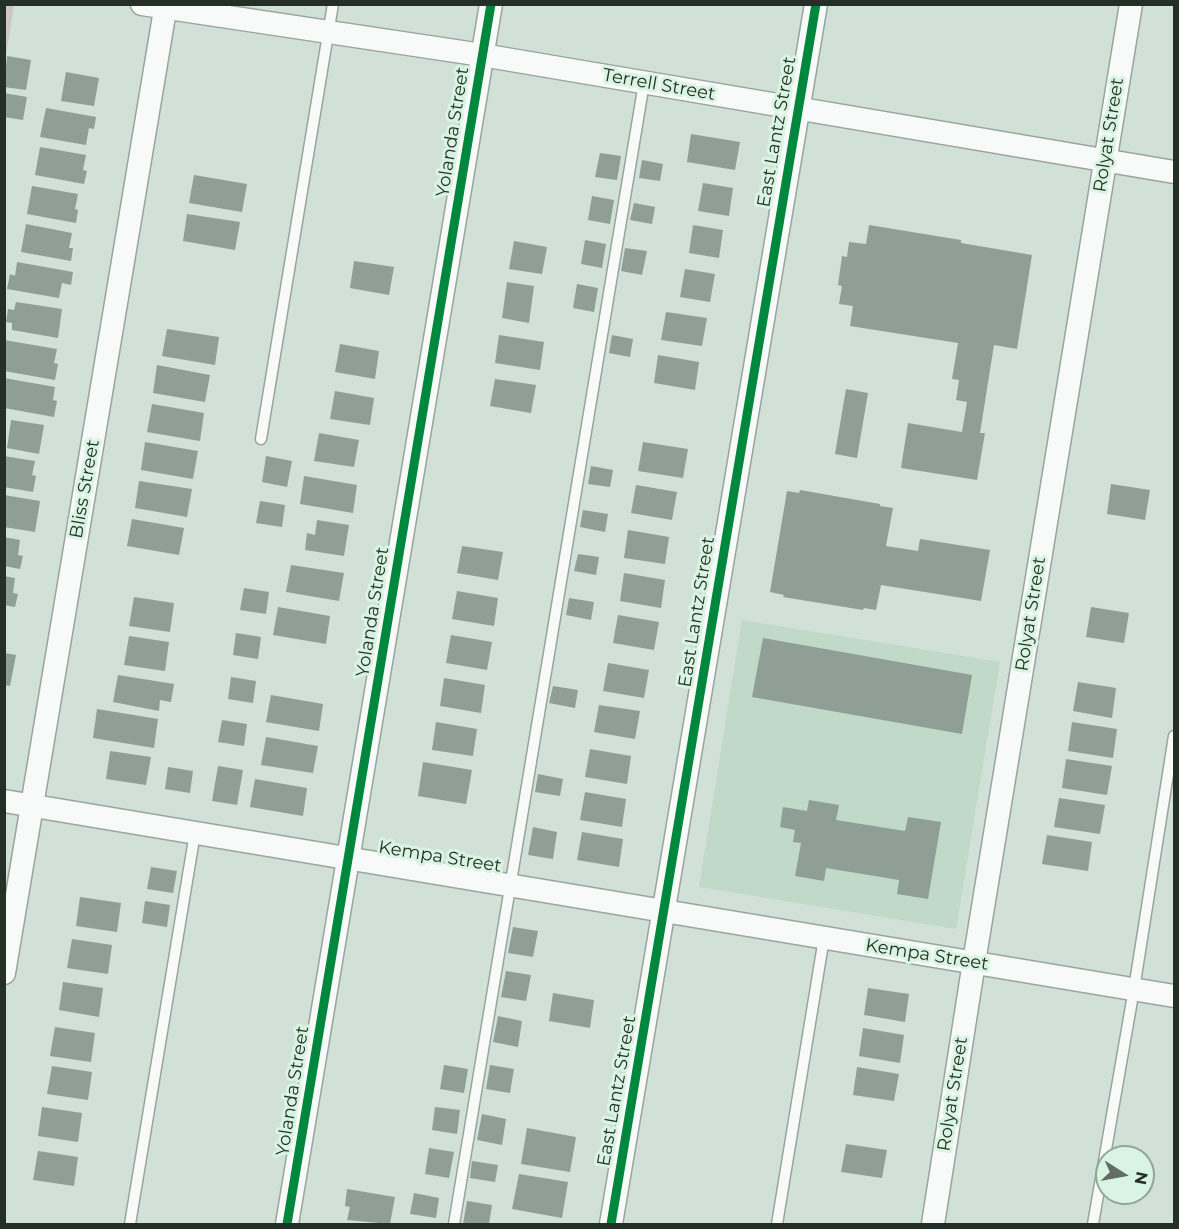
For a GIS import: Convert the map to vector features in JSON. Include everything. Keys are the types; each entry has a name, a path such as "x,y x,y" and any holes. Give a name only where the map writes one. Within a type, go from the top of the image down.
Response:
{"street":[{"name":"Terrell Street","path":"142,4 482,55 1174,172"},
{"name":"Yolanda Street","path":"287,1224 491,4"},
{"name":"East Lantz Street","path":"611,1224 816,4"},
{"name":"Rolyat Street","path":"933,1224 1131,4"},
{"name":"Bliss Street","path":"4,973 166,7"},
{"name":"Kempa Street","path":"4,801 1174,996"}],"lane":[{"path":"261,439 333,4"},
{"path":"454,1224 644,82"},
{"path":"1093,1224 1134,989 1174,736"},
{"path":"130,1224 195,833"},
{"path":"777,1224 824,938"}],"shaded area":[{"path":"4,5 14,5 5,61"},
{"path":"742,620 1000,662 956,929 699,887"}],"building":[{"path":"7,56 31,60 26,90 4,87"},
{"path":"66,72 99,78 94,106 61,101"},
{"path":"4,93 27,97 23,120 4,117"},
{"path":"46,108 96,117 94,129 89,128 86,145 40,137"},
{"path":"691,134 740,142 735,170 687,162"},
{"path":"40,147 86,155 83,170 87,171 84,184 35,175"},
{"path":"600,153 621,156 617,180 595,177"},
{"path":"642,160 663,164 660,181 639,178"},
{"path":"194,175 247,184 242,212 189,203"},
{"path":"703,183 733,188 729,216 698,211"},
{"path":"32,186 78,194 75,209 78,210 76,223 27,214"},
{"path":"592,196 614,200 610,224 588,220"},
{"path":"634,203 655,207 652,224 630,220"},
{"path":"187,214 240,222 235,250 183,241"},
{"path":"26,224 72,233 69,248 73,248 71,261 21,252"},
{"path":"693,225 723,230 719,258 689,253"},
{"path":"869,225 961,240 961,243 1032,255 1017,349 994,345 980,433 985,433 977,480 901,468 908,423 962,432 967,402 956,400 959,380 952,379 958,343 850,326 853,306 839,304 842,286 838,285 842,256 847,257 849,242 866,244"},
{"path":"585,240 606,244 602,268 581,264"},
{"path":"514,241 547,247 542,274 509,269"},
{"path":"625,248 647,251 642,275 621,271"},
{"path":"354,261 394,267 389,295 350,288"},
{"path":"17,262 73,272 71,285 62,283 59,298 7,289 10,274 15,276"},
{"path":"685,269 715,274 710,302 680,297"},
{"path":"507,282 534,286 529,323 502,318"},
{"path":"577,284 598,288 594,312 573,308"},
{"path":"16,302 62,309 58,338 12,330 12,323 6,322 8,309 14,310"},
{"path":"666,312 707,318 702,346 661,340"},
{"path":"167,329 219,337 215,365 162,356"},
{"path":"499,335 544,342 540,370 495,363"},
{"path":"612,335 633,339 630,357 609,353"},
{"path":"4,340 57,349 54,363 58,364 55,380 4,371"},
{"path":"340,344 379,351 375,379 335,372"},
{"path":"658,355 699,362 695,390 654,383"},
{"path":"157,365 210,375 205,402 153,393"},
{"path":"4,378 55,387 53,400 57,401 54,417 4,408"},
{"path":"495,379 536,385 531,413 490,406"},
{"path":"846,389 868,393 857,458 835,454"},
{"path":"335,391 374,398 370,425 330,419"},
{"path":"152,404 204,413 200,441 147,432"},
{"path":"11,420 44,425 39,454 7,448"},
{"path":"319,433 359,440 354,467 314,461"},
{"path":"145,442 198,451 193,479 141,470"},
{"path":"643,442 688,449 683,478 638,471"},
{"path":"4,456 35,461 32,475 36,476 33,492 4,487"},
{"path":"266,456 292,461 287,487 262,482"},
{"path":"591,466 613,470 610,487 588,484"},
{"path":"304,476 357,485 353,513 300,504"},
{"path":"139,481 192,489 187,517 135,508"},
{"path":"1111,484 1150,490 1145,520 1107,514"},
{"path":"636,485 677,492 672,520 631,513"},
{"path":"800,490 893,508 886,546 918,551 920,539 990,550 981,601 881,585 876,610 864,608 863,610 783,597 784,595 770,592 787,491 799,493"},
{"path":"4,495 40,501 35,532 4,527"},
{"path":"260,501 285,505 282,527 256,523"},
{"path":"583,510 608,514 605,532 580,527"},
{"path":"132,519 184,528 179,555 127,546"},
{"path":"317,520 349,525 344,556 305,550 307,533 315,535"},
{"path":"628,530 669,537 665,564 624,558"},
{"path":"4,537 20,540 18,555 23,556 20,569 4,566"},
{"path":"462,546 503,552 498,580 457,573"},
{"path":"578,554 599,557 596,575 574,571"},
{"path":"291,565 344,573 339,601 286,592"},
{"path":"624,573 665,580 661,608 620,601"},
{"path":"4,576 15,578 13,593 18,594 15,607 4,605"},
{"path":"244,588 269,592 266,614 240,610"},
{"path":"457,591 498,598 494,626 452,619"},
{"path":"134,597 174,603 170,632 129,626"},
{"path":"569,598 594,602 591,620 566,615"},
{"path":"278,607 330,616 326,644 273,635"},
{"path":"1091,607 1129,613 1124,643 1086,637"},
{"path":"618,615 659,622 654,650 613,643"},
{"path":"236,633 261,637 258,659 233,655"},
{"path":"451,635 492,642 487,670 446,663"},
{"path":"129,636 169,642 165,671 124,665"},
{"path":"763,638 972,675 962,734 752,697"},
{"path":"4,653 16,655 10,686 4,685"},
{"path":"608,663 649,670 644,698 603,691"},
{"path":"118,675 174,684 171,702 160,700 159,711 113,702"},
{"path":"231,677 256,681 253,703 228,699"},
{"path":"444,678 485,685 481,713 440,706"},
{"path":"1078,682 1116,688 1112,718 1073,711"},
{"path":"553,686 578,690 575,708 549,703"},
{"path":"271,695 323,704 319,731 266,722"},
{"path":"599,705 640,711 635,739 594,732"},
{"path":"97,709 158,719 154,748 93,738"},
{"path":"222,720 247,724 244,746 218,742"},
{"path":"436,722 477,729 473,756 432,750"},
{"path":"1072,722 1117,729 1113,758 1068,751"},
{"path":"266,737 318,746 313,773 261,765"},
{"path":"590,749 631,756 627,784 585,777"},
{"path":"110,751 151,757 146,785 106,779"},
{"path":"1066,759 1112,766 1107,795 1062,788"},
{"path":"423,762 472,770 466,804 418,796"},
{"path":"218,766 243,770 237,805 212,801"},
{"path":"168,767 193,771 190,793 165,789"},
{"path":"538,774 563,779 560,796 535,792"},
{"path":"255,779 307,788 303,816 250,807"},
{"path":"585,792 626,799 622,827 580,820"},
{"path":"1059,798 1105,805 1100,834 1054,827"},
{"path":"809,800 839,805 836,820 905,831 908,817 941,822 928,899 897,894 899,880 826,868 824,881 795,876 801,843 793,842 795,830 780,827 783,807 807,811"},
{"path":"533,827 557,832 553,859 528,855"},
{"path":"582,832 623,839 619,867 577,860"},
{"path":"1047,835 1092,842 1088,871 1042,864"},
{"path":"151,867 177,871 173,893 147,889"},
{"path":"80,897 121,903 117,932 76,926"},
{"path":"145,901 170,905 167,927 142,923"},
{"path":"513,927 538,931 533,957 508,953"},
{"path":"72,939 112,945 108,974 67,968"},
{"path":"506,971 531,975 526,1001 501,997"},
{"path":"63,982 103,988 99,1017 59,1010"},
{"path":"868,988 909,994 905,1022 864,1015"},
{"path":"553,993 594,1000 590,1028 549,1021"},
{"path":"498,1016 522,1021 518,1047 493,1042"},
{"path":"55,1027 95,1033 91,1062 50,1056"},
{"path":"863,1028 904,1035 900,1063 859,1056"},
{"path":"444,1065 468,1069 464,1093 440,1089"},
{"path":"490,1065 514,1069 510,1093 486,1089"},
{"path":"52,1066 92,1072 88,1100 47,1094"},
{"path":"857,1067 899,1074 894,1101 853,1095"},
{"path":"42,1107 82,1113 78,1142 38,1136"},
{"path":"435,1107 460,1110 457,1134 432,1130"},
{"path":"482,1114 506,1119 502,1145 477,1140"},
{"path":"527,1128 576,1137 570,1172 521,1164"},
{"path":"846,1144 887,1150 882,1178 841,1172"},
{"path":"429,1148 454,1152 449,1178 425,1174"},
{"path":"38,1151 78,1157 74,1186 33,1180"},
{"path":"472,1161 498,1165 495,1182 470,1178"},
{"path":"519,1174 568,1182 562,1218 512,1209"},
{"path":"347,1189 395,1197 390,1224 347,1220 350,1207 345,1206"},
{"path":"414,1193 439,1198 436,1218 410,1214"},
{"path":"467,1201 492,1205 489,1224 463,1224"}],"cycle path":[{"path":"287,1224 491,4"},
{"path":"611,1224 816,4"}]}
